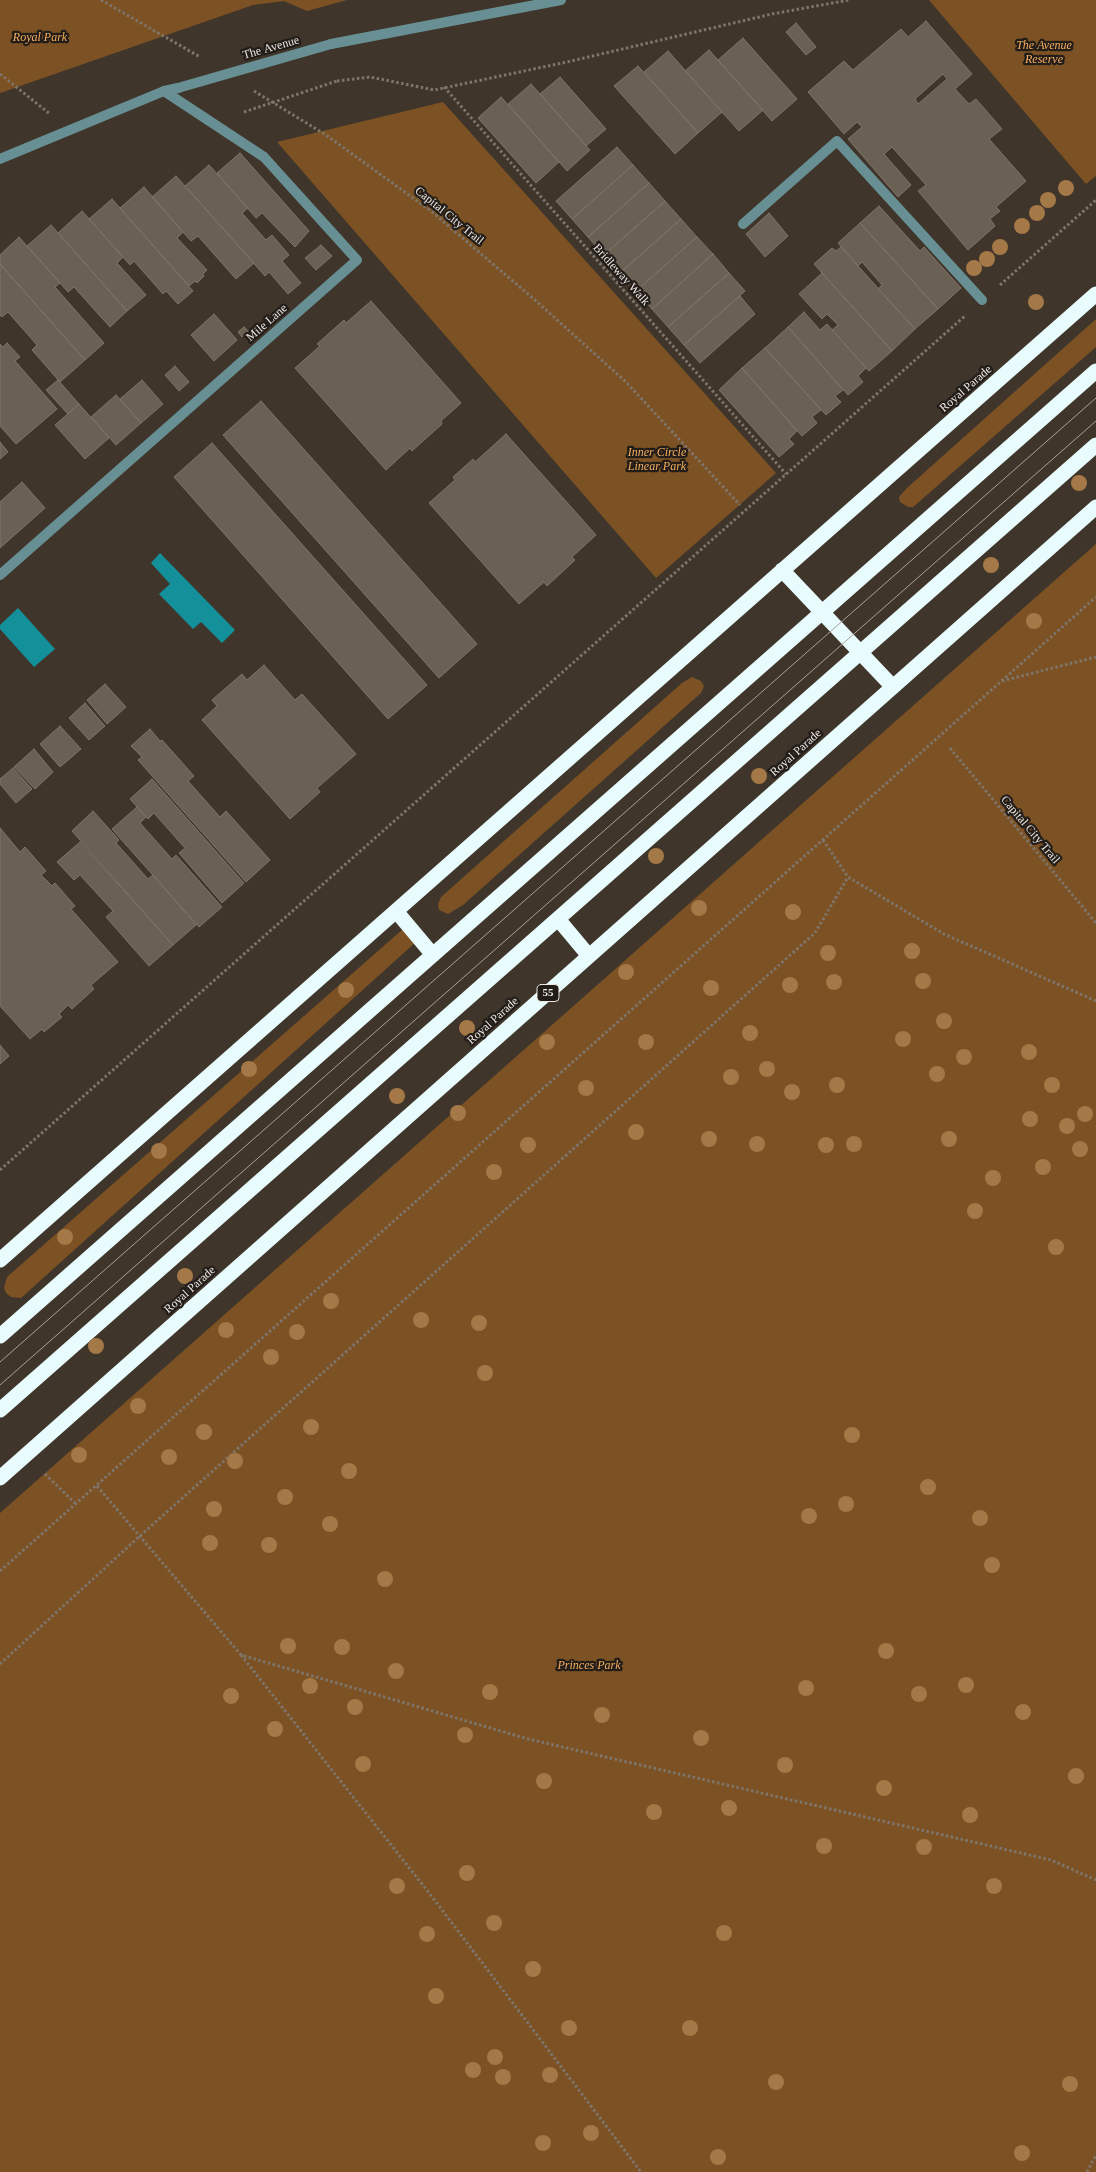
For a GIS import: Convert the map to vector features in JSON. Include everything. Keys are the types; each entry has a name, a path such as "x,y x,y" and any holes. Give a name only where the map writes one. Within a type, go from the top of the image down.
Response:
{"highway":[{"name":"Royal Parade","path":"0,1260 1096,294"},
{"path":"0,1336 1096,371"},
{"path":"0,1410 1096,445"},
{"name":"Royal Parade","path":"0,1478 1096,507"},
{"path":"782,570 893,687"},
{"path":"396,910 433,955"},
{"path":"558,919 589,956"}],"street":[{"name":"The Avenue","path":"0,159 164,91 331,44 561,0"},
{"name":"Mile Lane","path":"0,575 357,260 264,157 164,91"},
{"path":"743,224 837,141 982,300"}],"path":[{"path":"101,0 156,30 207,62"},
{"path":"244,112 336,81 370,77 434,90 567,62 772,14 848,0"},
{"path":"0,74 69,129"},
{"name":"Bridleway Walk","path":"444,87 786,474"},
{"name":"Capital City Trail","path":"249,88 326,135 431,211 535,300 626,382 740,504"},
{"path":"0,1170 1096,200"},
{"path":"0,1571 1096,597"},
{"path":"1000,681 1096,657"},
{"name":"Capital City Trail","path":"950,748 1096,923"},
{"path":"823,840 848,877 944,934 1096,1001"},
{"path":"0,1664 140,1535 816,933 848,877"},
{"path":"97,1486 240,1655 433,1898 641,2172"},
{"path":"240,1655 528,1739 1051,1860 1096,1880"},
{"path":"1087,2172 1096,2155"}],"green space":[{"name":"Royal Park","path":"0,0 347,0 307,11 284,1 253,5 0,93"},
{"name":"The Avenue Reserve","path":"929,0 1096,0 1096,176 1086,184"},
{"name":"Inner Circle Linear Park","path":"443,102 776,473 656,578 277,142"},
{"path":"1096,319 1096,347 913,507 908,507 900,502 899,497 907,488"},
{"name":"Princes Park","path":"1096,544 1096,2172 0,2172 0,1513"},
{"path":"692,677 701,681 704,686 701,693 463,905 448,914 439,910 438,904 441,897 682,683"},
{"path":"403,929 417,941 21,1298 11,1297 6,1293 4,1288 7,1277"}],"water":[{"path":"160,553 235,630 222,643 201,622 193,629 159,594 170,584 151,563"},
{"path":"18,608 55,649 34,667 0,629 0,625"}],"building":[{"path":"926,21 972,74 955,89 969,104 976,99 1002,129 989,139 1026,181 996,207 1000,211 990,219 995,226 968,250 918,191 926,185 892,147 884,154 911,185 898,197 848,139 862,127 857,122 844,134 808,92 844,61 853,70 901,29 908,37","holes":["943,74 947,79 918,104 915,99"]},
{"path":"796,23 816,47 806,55 786,32"},
{"path":"743,38 797,99 772,121 718,60"},
{"path":"709,50 763,110 739,131 685,71"},
{"path":"668,51 722,112 698,133 644,72"},
{"path":"638,66 698,133 675,154 614,86"},
{"path":"560,77 606,129 586,146 540,94"},
{"path":"531,84 590,150 567,171 508,104"},
{"path":"501,97 559,162 536,183 478,118"},
{"path":"617,147 633,165 572,219 556,201"},
{"path":"240,153 309,231 295,247 262,213 256,218 217,173"},
{"path":"209,165 248,208 242,213 266,240 272,235 289,255 282,261 301,283 288,294 269,272 265,276 185,186"},
{"path":"633,165 649,183 588,237 572,219"},
{"path":"176,176 254,263 236,279 198,236 191,241 152,197"},
{"path":"649,183 665,201 604,255 588,237"},
{"path":"144,187 183,232 177,238 207,270 197,283 195,281 189,286 120,208"},
{"path":"112,199 193,291 178,304 166,291 163,294 134,261 130,265 89,219"},
{"path":"665,201 681,219 620,273 604,255"},
{"path":"879,206 920,251 924,247 961,288 938,309 860,223"},
{"path":"82,211 123,257 117,263 146,295 127,311 58,233"},
{"path":"769,213 788,236 765,257 746,234"},
{"path":"681,219 697,237 636,291 620,273"},
{"path":"860,223 938,309 915,329 878,289 882,285 862,262 858,266 838,243"},
{"path":"51,225 127,311 110,327 74,287 68,292 27,246"},
{"path":"19,237 60,283 55,287 104,343 85,360 0,264 0,255"},
{"path":"697,237 713,254 652,309 636,291"},
{"path":"321,245 332,256 316,270 305,258"},
{"path":"841,247 915,329 892,351 814,264 832,248 836,251"},
{"path":"713,254 729,273 668,327 652,309"},
{"path":"0,264 85,360 60,382 32,350 37,345 8,312 2,317 0,315"},
{"path":"729,273 745,291 684,345 668,327"},
{"path":"822,273 892,351 869,371 832,330 838,325 827,314 822,319 799,294"},
{"path":"740,296 755,314 700,363 684,345"},
{"path":"371,301 461,403 441,421 442,424 412,451 410,448 386,470 295,368 320,346 317,344 344,320 346,323"},
{"path":"804,312 820,330 827,324 866,368 858,376 863,382 848,395 788,327"},
{"path":"214,314 237,340 214,361 191,335"},
{"path":"244,327 248,331 242,337 238,332"},
{"path":"788,327 843,390 835,396 841,402 826,415 765,348"},
{"path":"7,343 20,357 15,361 57,409 16,444 0,426 0,344 3,347"},
{"path":"765,348 821,410 812,417 817,423 802,436 742,368"},
{"path":"175,366 189,382 179,391 165,375"},
{"path":"742,368 797,431 789,439 794,444 779,457 719,390"},
{"path":"58,380 79,404 68,414 46,390"},
{"path":"142,380 163,404 141,423 120,399"},
{"path":"116,395 141,423 116,445 91,417"},
{"path":"261,401 477,644 439,678 223,435"},
{"path":"79,404 109,438 85,459 55,425"},
{"path":"506,434 596,535 572,557 575,560 547,586 544,582 519,604 429,503 455,480 453,477 473,459 475,462"},
{"path":"0,442 8,452 0,459"},
{"path":"212,443 427,685 388,719 174,477"},
{"path":"22,482 45,508 0,548 0,502"},
{"path":"264,665 295,700 302,694 356,754 317,788 320,792 290,819 202,720 217,706 212,700 242,674 247,680"},
{"path":"105,684 126,707 107,724 87,700"},
{"path":"85,703 105,726 89,740 69,718"},
{"path":"60,726 81,749 60,767 40,744"},
{"path":"150,729 194,776 188,781 220,817 226,811 270,860 246,882 138,760 142,757 131,746"},
{"path":"34,749 53,772 35,789 14,767"},
{"path":"13,768 32,789 16,803 0,784 0,779"},
{"path":"152,779 244,883 222,903 179,853 185,848 154,813 148,819 130,799"},
{"path":"137,807 146,817 140,823 172,859 176,855 222,907 199,927 112,829"},
{"path":"93,811 119,840 116,843 148,879 153,875 196,925 173,945 72,831"},
{"path":"0,828 20,852 25,847 46,871 41,875 52,886 55,883 75,906 71,909 118,962 91,985 94,989 72,1009 68,1005 59,1014 62,1017 44,1032 42,1029 30,1039 0,1006"},
{"path":"80,842 173,945 149,966 106,917 113,911 80,875 74,880 57,862"},
{"path":"0,1045 9,1056 0,1064"}],"tram line":[{"path":"0,1362 1096,398"},
{"path":"0,1385 1096,421"}]}
